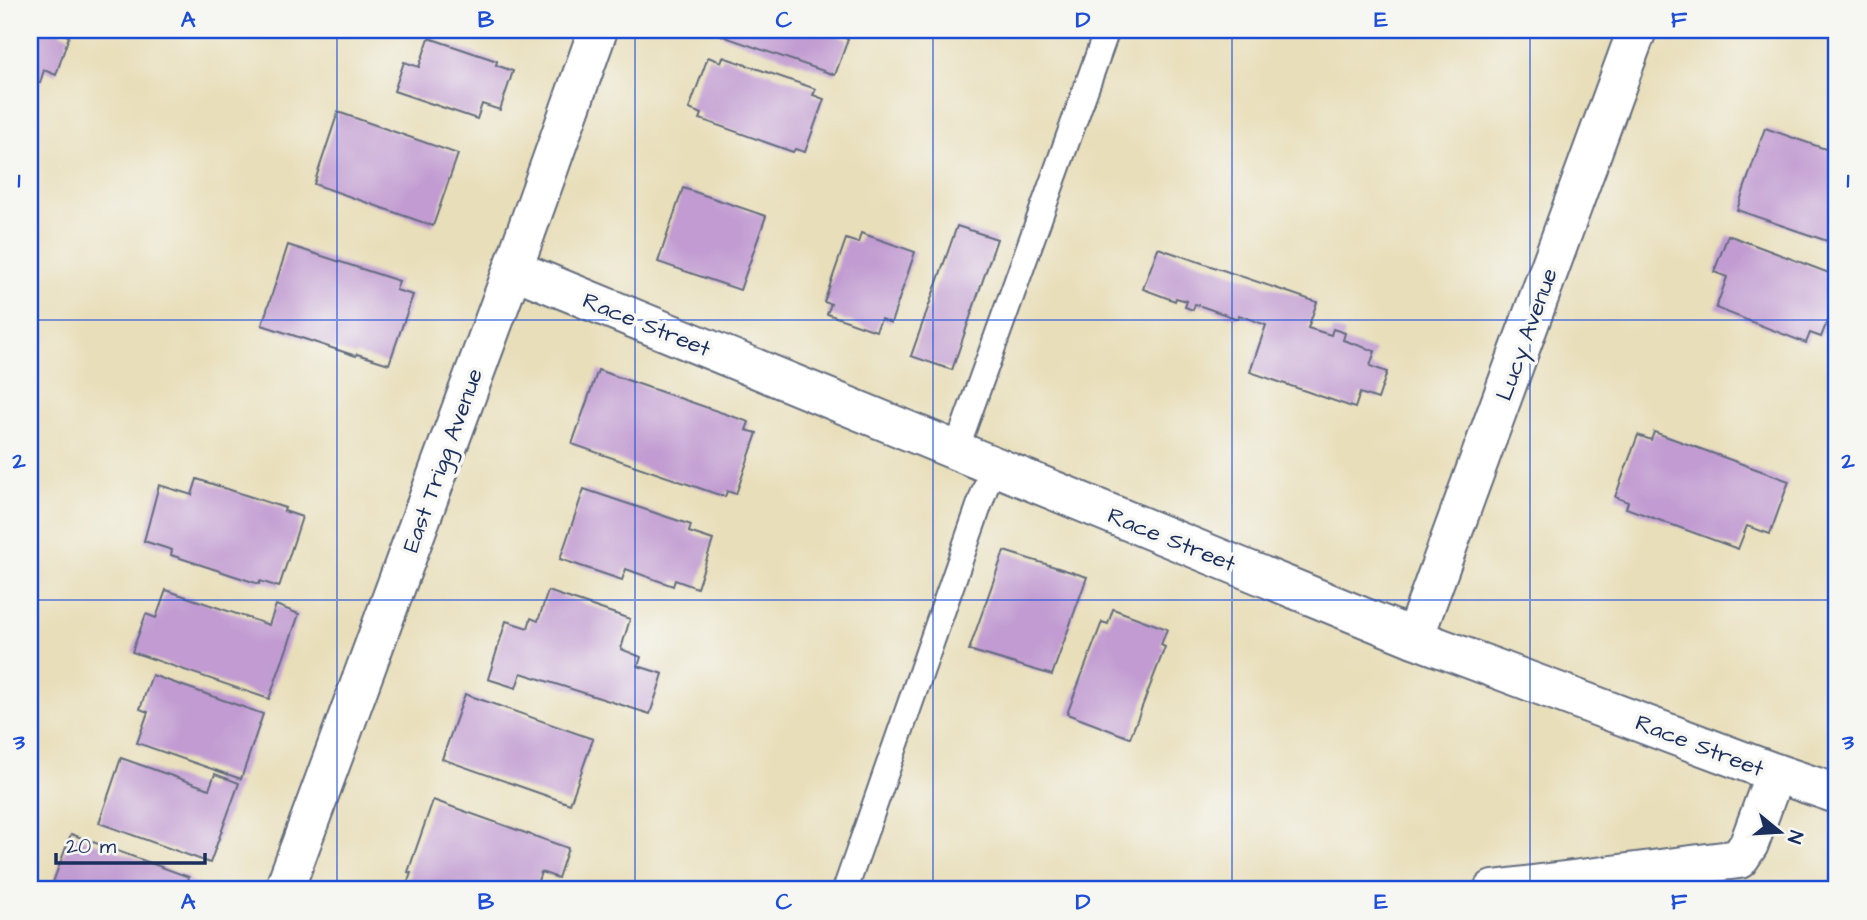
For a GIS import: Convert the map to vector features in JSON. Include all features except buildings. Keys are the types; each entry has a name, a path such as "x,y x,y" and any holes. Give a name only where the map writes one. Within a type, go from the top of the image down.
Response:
{"street":[{"name":"East Trigg Avenue","path":"284,890 513,269 598,30"},
{"name":"Lucy Avenue","path":"1414,638 1637,30"},
{"name":"Race Street","path":"513,269 1414,638 1837,794"},
{"path":"1493,890 1739,859 1749,844 1775,773"}],"lane":[{"path":"956,450 1107,30"},
{"path":"845,890 993,466"}]}
